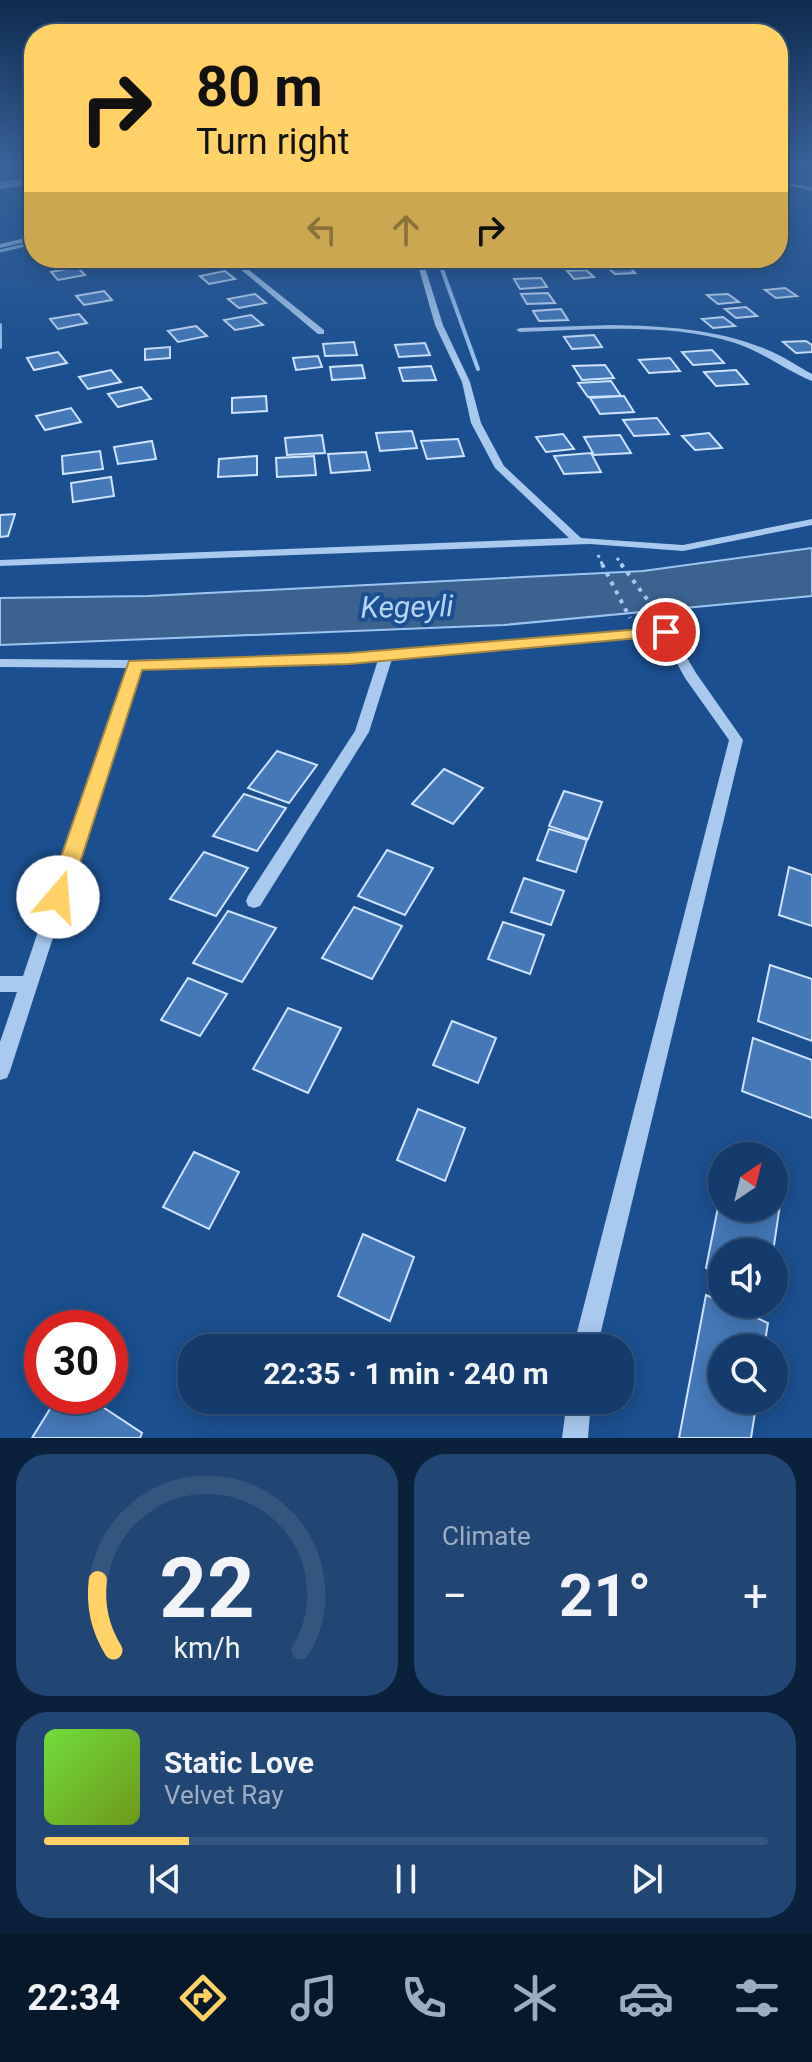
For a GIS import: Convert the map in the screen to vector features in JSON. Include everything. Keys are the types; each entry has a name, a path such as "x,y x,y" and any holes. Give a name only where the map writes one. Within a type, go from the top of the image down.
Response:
{"street":[{"path":"0,246 24,240"},
{"path":"242,268 321,332"},
{"path":"422,268 439,325 466,382 476,423 500,468 579,542"},
{"path":"520,330 629,328 716,336 762,350 812,378"},
{"path":"0,563 579,542 683,548 812,522"},
{"path":"0,663 135,664 386,656 665,627 690,675 736,740 588,1334"},
{"path":"254,901 362,732 386,656"},
{"path":"0,1071 135,664"},
{"path":"0,984 29,984"},
{"path":"575,1438 578,1414"}],"path":[{"path":"626,566 665,627"},
{"path":"604,568 632,622"}],"water":[{"name":"Kegeyli","path":"812,548 812,596 504,625 0,645 0,598 148,596 643,571"}],"building":[{"path":"78,268 85,275 58,280 51,272"},
{"path":"608,268 630,268 635,273 615,274"},
{"path":"586,270 594,277 574,279 567,271"},
{"path":"225,271 235,279 209,284 200,276"},
{"path":"541,278 547,287 520,289 514,279"},
{"path":"785,288 797,296 776,298 765,290"},
{"path":"104,291 112,300 84,305 76,296"},
{"path":"548,293 555,303 527,304 521,294"},
{"path":"255,294 266,303 239,308 228,299"},
{"path":"728,294 739,302 718,304 707,295"},
{"path":"746,307 757,316 736,318 725,309"},
{"path":"561,309 568,320 539,321 533,311"},
{"path":"79,314 87,323 58,329 50,319"},
{"path":"251,315 263,325 235,330 224,320"},
{"path":"723,317 735,326 713,328 702,319"},
{"path":"196,326 207,336 178,342 168,331"},
{"path":"594,335 602,347 572,349 564,337"},
{"path":"806,341 812,345 812,352 796,353 783,342"},
{"path":"354,342 357,355 325,356 323,344"},
{"path":"425,343 430,355 399,357 395,345"},
{"path":"170,347 170,358 145,360 145,349"},
{"path":"712,350 724,363 693,365 682,352"},
{"path":"58,352 67,363 34,370 27,358"},
{"path":"318,356 322,367 296,370 293,358"},
{"path":"670,358 680,371 649,373 639,360"},
{"path":"362,365 365,378 332,380 330,367"},
{"path":"605,365 614,378 582,380 573,366"},
{"path":"431,366 436,380 403,381 399,368"},
{"path":"111,370 121,382 88,389 79,377"},
{"path":"736,370 748,384 716,386 704,372"},
{"path":"611,381 621,396 588,397 578,383"},
{"path":"141,387 151,399 118,407 108,394"},
{"path":"266,396 267,411 232,413 232,398"},
{"path":"624,396 634,412 600,414 590,398"},
{"path":"71,408 81,422 45,430 36,416"},
{"path":"657,418 669,434 634,436 623,420"},
{"path":"412,431 417,448 380,451 376,433"},
{"path":"709,433 722,448 695,450 682,436"},
{"path":"563,434 574,449 546,452 536,437"},
{"path":"322,435 325,453 287,455 285,438"},
{"path":"620,435 631,453 594,455 584,437"},
{"path":"458,439 464,456 427,459 421,441"},
{"path":"152,441 156,459 118,464 114,447"},
{"path":"100,451 103,469 63,474 62,456"},
{"path":"366,452 370,470 331,473 328,454"},
{"path":"591,453 601,472 564,474 554,456"},
{"path":"257,456 257,475 218,477 219,459"},
{"path":"314,456 316,475 277,477 276,458"},
{"path":"111,477 114,496 73,502 71,483"},
{"path":"15,514 8,536 0,537 0,515"},
{"path":"277,751 317,765 289,803 248,788"},
{"path":"444,769 483,788 453,824 412,804"},
{"path":"564,791 602,802 588,839 549,826"},
{"path":"244,794 286,808 257,851 213,836"},
{"path":"549,829 587,840 576,872 537,860"},
{"path":"387,850 433,868 405,915 358,896"},
{"path":"204,852 248,868 216,916 170,899"},
{"path":"789,867 812,875 812,926 779,915"},
{"path":"524,878 564,891 551,925 511,912"},
{"path":"354,907 402,926 372,979 322,958"},
{"path":"228,911 276,928 242,982 193,963"},
{"path":"503,922 544,935 530,974 488,959"},
{"path":"770,965 812,979 812,1041 758,1021"},
{"path":"188,978 227,994 200,1036 161,1020"},
{"path":"288,1008 341,1028 308,1093 253,1069"},
{"path":"452,1021 496,1038 478,1083 433,1065"},
{"path":"753,1038 812,1060 812,1118 742,1091"},
{"path":"418,1109 465,1128 445,1181 397,1160"},
{"path":"194,1152 239,1172 209,1229 163,1207"},
{"path":"715,1222 777,1222 775,1238 712,1238"},
{"path":"363,1234 414,1257 390,1321 338,1296"},
{"path":"706,1295 708,1318 757,1318 768,1323 766,1334 708,1334 708,1414 755,1414 751,1438 679,1438"},
{"path":"47,1414 113,1414 142,1433 140,1438 32,1438"}],"waterway":[{"path":"0,251 24,245"},
{"path":"441,268 478,369"},
{"path":"0,325 0,347"}],"route":[{"path":"58,897 135,664 349,658 526,646 666,632"}]}
